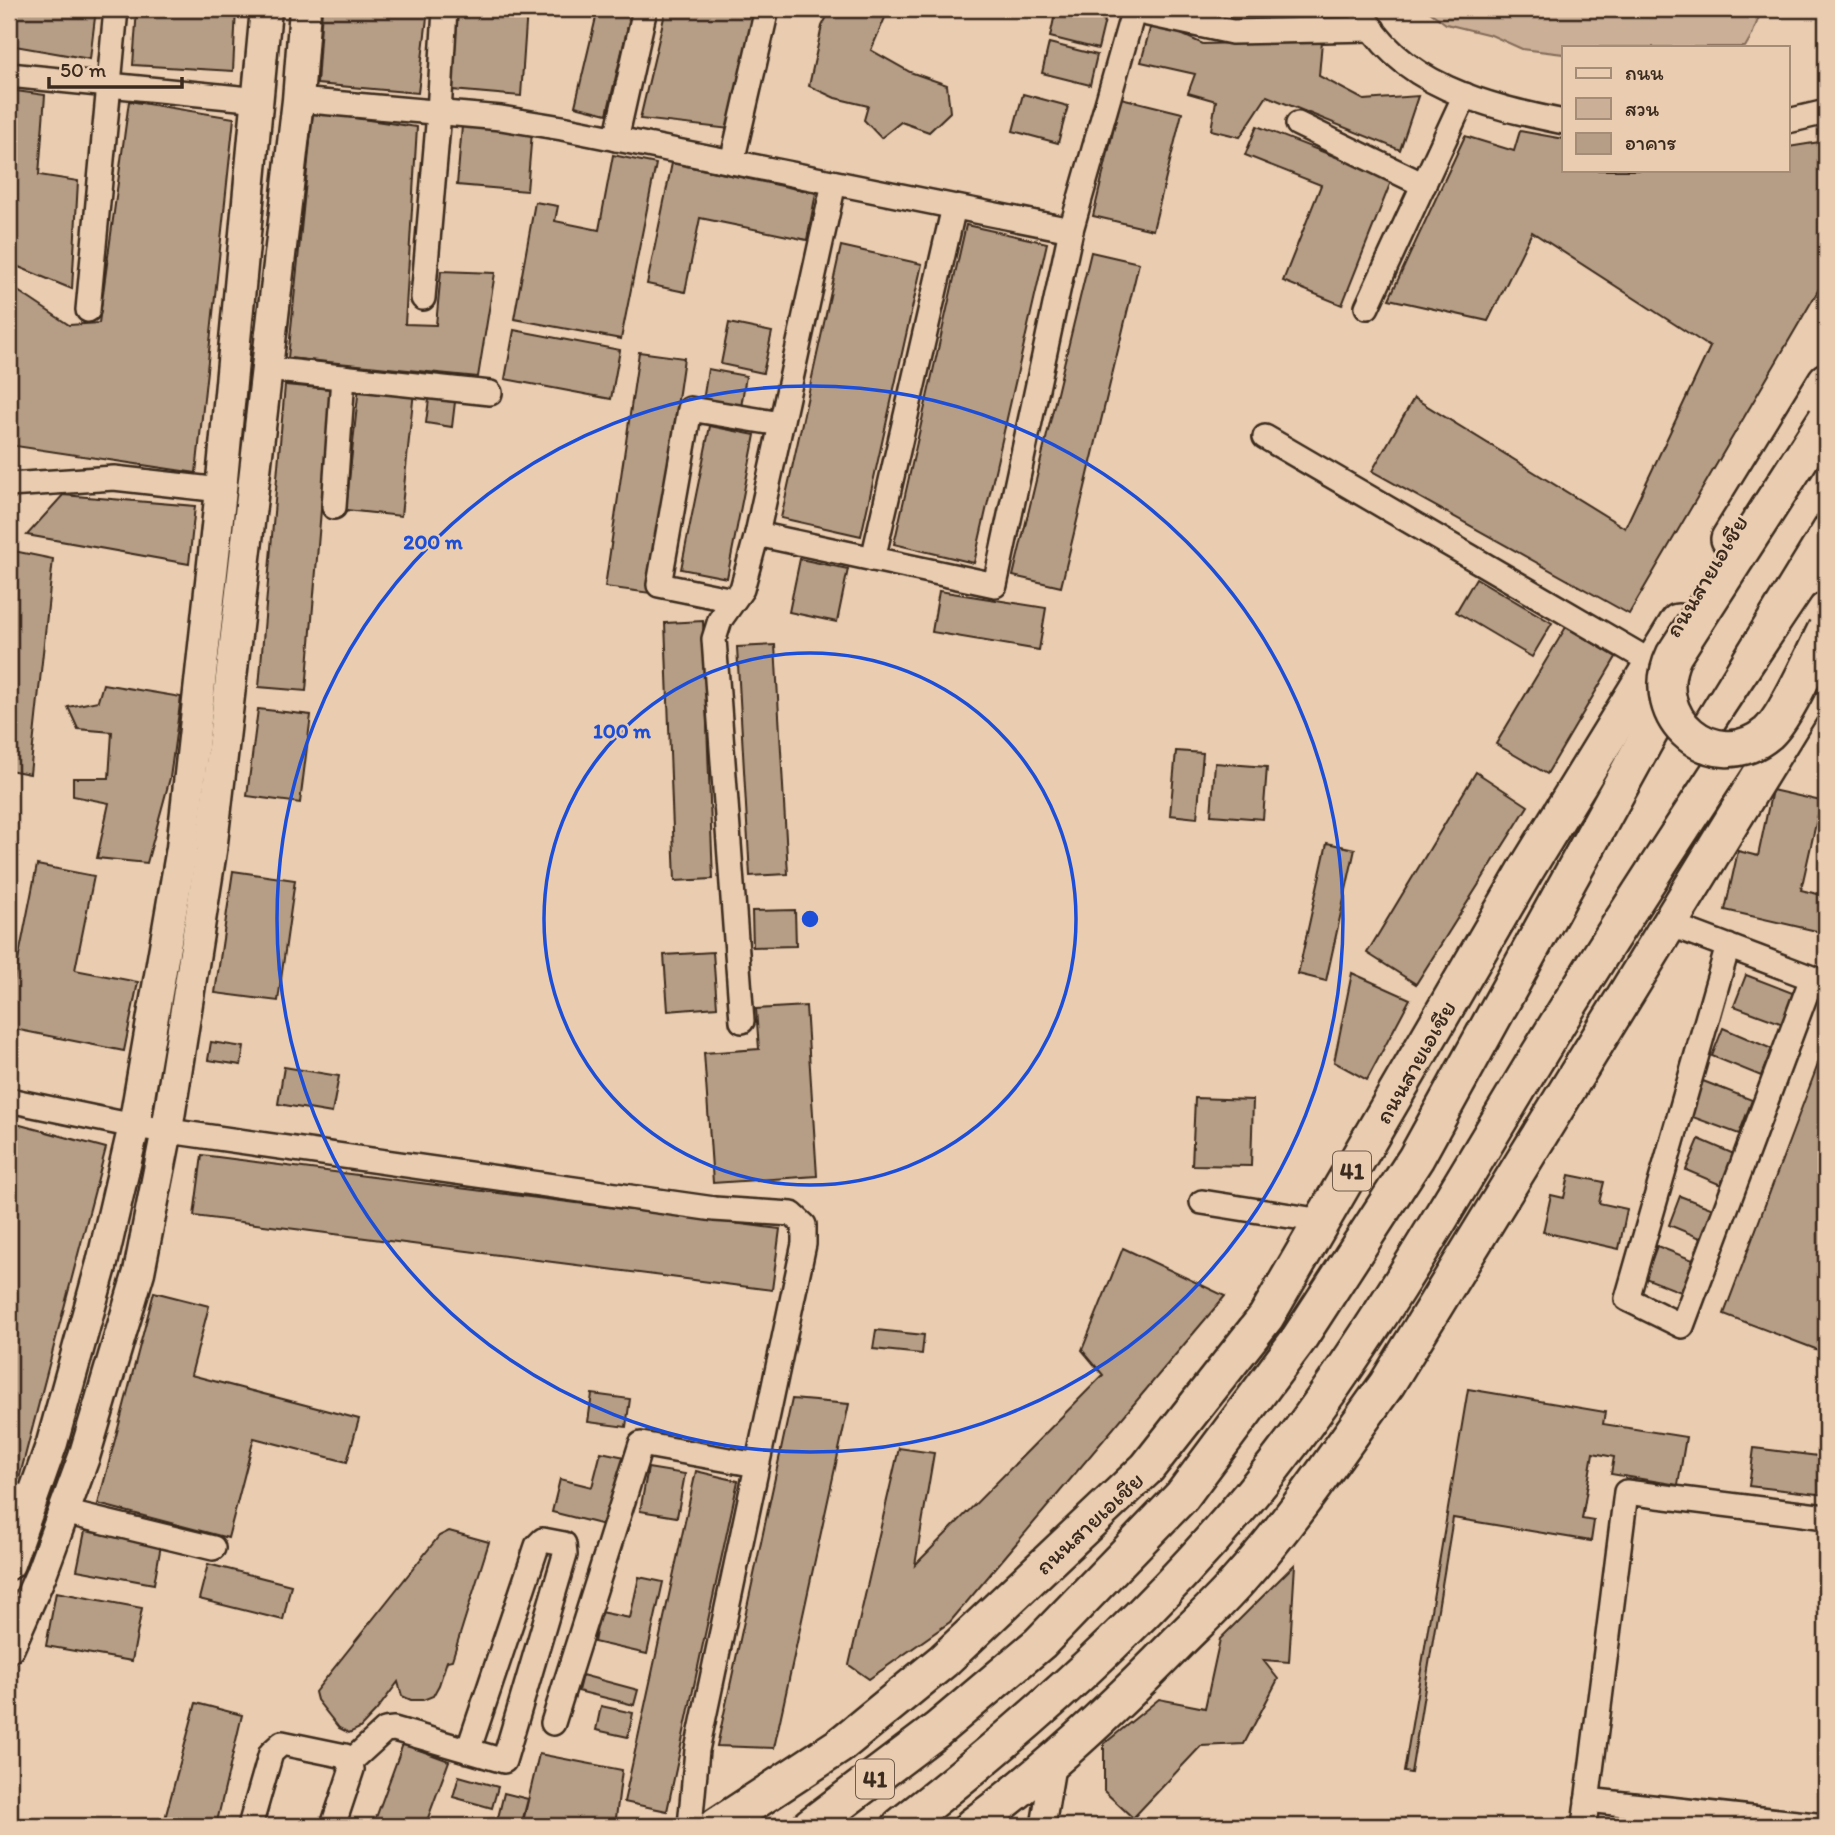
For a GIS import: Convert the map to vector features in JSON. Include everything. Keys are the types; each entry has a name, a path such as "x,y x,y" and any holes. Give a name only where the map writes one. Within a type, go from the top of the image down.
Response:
{"highway":[{"name":"ถนนสายเอเชีย","path":"717,1826 839,1746 943,1661 1147,1468 1266,1317 1526,870 1826,380"},
{"name":"ถนนสายเอเชีย","path":"810,1826 937,1730 1040,1643 1163,1516 1199,1474 1298,1340 1416,1158 1826,407"},
{"path":"1826,419 1674,655 1666,678 1672,713 1687,732 1708,744 1733,747 1757,740 1777,724 1826,629"},
{"path":"1560,898 1826,466"},
{"path":"1743,734 1826,588"},
{"path":"900,1826 978,1765 1119,1640 1247,1498 1296,1437 1382,1313 1569,1005 1826,610"},
{"path":"972,1826 1054,1761 1150,1672 1239,1580 1316,1482 1387,1384 1669,924 1816,705 1826,664"}],"main road":[{"path":"9,1564 20,1497 52,1443 103,1263 134,1126 182,848 221,490 266,9"},
{"path":"9,1647 41,1574 85,1457 139,1272 167,1130 211,851 298,100 305,9"}],"street":[{"path":"88,310 116,9"},
{"path":"423,298 445,9"},
{"path":"616,139 645,9"},
{"path":"732,162 767,9"},
{"path":"1360,9 1388,49 1436,84 1491,105 1562,121"},
{"path":"757,534 995,585 1071,230 1134,10 1232,32 1373,29"},
{"path":"9,75 259,100"},
{"path":"1367,307 1465,95"},
{"path":"298,100 501,118 1071,230"},
{"path":"1790,121 1826,112"},
{"path":"1298,124 1423,186"},
{"path":"742,1021 715,639 720,620 742,589 757,534 834,183"},
{"path":"873,559 954,207"},
{"path":"267,369 490,393"},
{"path":"334,507 343,377"},
{"path":"733,600 659,585 690,409 781,425"},
{"path":"1265,437 1653,663"},
{"path":"9,485 114,478 221,490"},
{"path":"1669,924 1728,946 1812,978 1682,1326 1627,1299 1728,946"},
{"path":"9,1100 134,1126 713,1209 792,1214 804,1225 804,1244 697,1750 690,1826"},
{"path":"1202,1202 1322,1222"},
{"path":"553,1723 641,1444 757,1465"},
{"path":"1584,1826 1626,1492 1826,1517"},
{"path":"64,1512 213,1548"},
{"path":"349,1763 385,1730 394,1729 468,1751 504,1761 565,1555 564,1545 543,1540 537,1546 468,1751"},
{"path":"250,1826 271,1753 282,1743 345,1756 352,1769 333,1826"},
{"path":"1043,1826 1054,1761"},
{"path":"1587,1800 1825,1826"}],"green space":[{"path":"1426,9 1762,9 1746,46 1562,46 1562,54 1522,49 1491,35 1446,24"}],"building":[{"path":"9,9 96,9 90,59 9,45"},
{"path":"137,9 236,9 233,71 133,65"},
{"path":"322,9 428,9 418,93 317,84"},
{"path":"458,9 527,9 521,96 452,90"},
{"path":"598,9 632,9 607,114 575,106"},
{"path":"666,9 756,9 730,129 640,119"},
{"path":"831,9 879,9 887,13 871,50 910,72 947,85 950,112 929,132 901,122 881,138 864,120 868,106 835,98 809,86 822,26"},
{"path":"1056,9 1105,20 1098,49 1050,37"},
{"path":"1152,21 1203,44 1322,41 1319,76 1364,100 1418,96 1400,150 1267,96 1240,137 1211,130 1216,101 1188,93 1195,74 1141,62"},
{"path":"1049,43 1097,55 1090,85 1042,73"},
{"path":"9,90 45,95 39,175 78,181 72,289 9,263"},
{"path":"1023,94 1068,106 1058,143 1013,131"},
{"path":"1121,98 1182,113 1153,230 1093,216"},
{"path":"129,101 234,118 196,473 9,445 9,285 69,325 99,323"},
{"path":"313,112 417,127 405,324 436,325 441,271 495,273 478,377 288,358"},
{"path":"462,126 532,132 527,191 457,185"},
{"path":"1257,126 1392,179 1342,305 1283,281 1321,185 1245,155"},
{"path":"1520,131 1562,139 1562,172 1790,172 1790,147 1826,141 1826,277 1629,614 1372,471 1414,398 1625,528 1710,347 1532,232 1488,321 1389,299 1465,136 1514,151"},
{"path":"613,155 656,164 621,339 514,319 535,202 558,206 555,221 599,230"},
{"path":"672,163 816,193 807,240 700,218 685,292 647,284"},
{"path":"966,225 1047,243 974,563 894,544"},
{"path":"841,246 922,264 861,536 781,518"},
{"path":"1091,252 1139,263 1061,587 1013,576"},
{"path":"729,323 772,332 763,373 721,364"},
{"path":"514,330 620,350 611,399 505,379"},
{"path":"639,352 684,358 650,593 605,587"},
{"path":"708,369 746,376 741,407 703,401"},
{"path":"285,385 331,389 306,691 259,687"},
{"path":"359,386 414,391 401,516 346,510"},
{"path":"429,399 455,402 452,427 426,423"},
{"path":"710,426 755,435 727,578 681,569"},
{"path":"63,495 195,506 189,564 27,535"},
{"path":"9,550 53,559 30,774 9,770"},
{"path":"800,559 848,569 837,622 789,612"},
{"path":"1476,578 1552,623 1532,657 1456,612"},
{"path":"939,591 1046,608 1039,650 932,632"},
{"path":"703,621 713,879 675,881 665,623"},
{"path":"1566,627 1616,657 1547,774 1496,744"},
{"path":"775,645 788,874 750,876 737,647"},
{"path":"103,684 181,697 170,778 147,863 97,858 109,803 73,796 73,778 109,778 112,732 78,729 68,707 98,701"},
{"path":"258,709 311,715 300,803 247,796"},
{"path":"1176,751 1203,753 1197,818 1170,815"},
{"path":"1215,763 1267,767 1263,819 1211,815"},
{"path":"1476,772 1528,806 1416,984 1367,953"},
{"path":"1772,790 1821,801 1801,890 1826,896 1821,932 1725,910 1738,851 1758,856"},
{"path":"1327,843 1355,849 1326,981 1298,974"},
{"path":"37,865 94,876 75,970 138,982 124,1051 9,1028 9,1006"},
{"path":"233,871 295,880 278,1001 215,993"},
{"path":"795,910 796,946 753,947 752,911"},
{"path":"713,952 717,1007 668,1011 664,955"},
{"path":"1352,973 1410,999 1367,1080 1334,1062"},
{"path":"1746,975 1795,994 1783,1024 1734,1006"},
{"path":"806,1006 817,1176 713,1183 704,1053 759,1049 756,1009"},
{"path":"1723,1028 1772,1049 1761,1076 1712,1056"},
{"path":"211,1042 244,1047 241,1065 208,1060"},
{"path":"1826,1043 1826,1353 1724,1314"},
{"path":"284,1067 339,1076 332,1113 278,1104"},
{"path":"1703,1081 1752,1100 1739,1134 1690,1116"},
{"path":"1195,1098 1253,1100 1251,1166 1192,1165"},
{"path":"9,1122 106,1148 19,1479 9,1476"},
{"path":"1699,1139 1734,1154 1721,1185 1686,1170"},
{"path":"202,1155 780,1229 772,1290 194,1216"},
{"path":"1569,1175 1604,1182 1599,1203 1627,1209 1619,1249 1543,1232 1551,1195 1564,1198"},
{"path":"1680,1196 1716,1210 1705,1240 1669,1225"},
{"path":"1657,1246 1698,1262 1686,1294 1645,1278"},
{"path":"1123,1248 1225,1296 950,1622 869,1679 849,1665 899,1448 934,1453 915,1565 1103,1375 1082,1350"},
{"path":"154,1292 209,1306 191,1375 359,1419 347,1462 254,1438 228,1538 98,1504"},
{"path":"876,1330 924,1335 922,1354 873,1349"},
{"path":"1468,1389 1605,1412 1603,1424 1686,1437 1678,1485 1611,1474 1614,1457 1593,1453 1582,1519 1594,1521 1591,1541 1453,1518 1411,1773 1404,1772"},
{"path":"592,1394 630,1399 626,1427 588,1422"},
{"path":"792,1399 849,1404 774,1748 717,1746"},
{"path":"1754,1448 1826,1457 1826,1495 1749,1486"},
{"path":"601,1452 625,1457 608,1526 552,1512 560,1479 592,1487"},
{"path":"648,1468 685,1474 677,1517 640,1511"},
{"path":"696,1471 738,1481 667,1811 624,1802"},
{"path":"85,1531 161,1545 154,1584 77,1570"},
{"path":"449,1531 489,1542 452,1660 447,1661 433,1696 423,1700 411,1700 402,1696 398,1682 360,1728 349,1733 339,1728 317,1700 315,1692 439,1536"},
{"path":"208,1564 291,1585 283,1620 199,1599"},
{"path":"1295,1564 1289,1662 1263,1660 1278,1679 1244,1744 1201,1746 1133,1818 1104,1791 1104,1744 1159,1699 1205,1708 1220,1639"},
{"path":"639,1577 663,1582 647,1654 594,1642 600,1612 630,1618"},
{"path":"56,1592 142,1608 132,1661 46,1646"},
{"path":"582,1675 638,1690 634,1705 578,1691"},
{"path":"196,1703 242,1715 216,1826 163,1826"},
{"path":"601,1706 633,1713 628,1737 596,1730"},
{"path":"403,1744 449,1761 425,1826 373,1826"},
{"path":"539,1754 622,1770 615,1826 522,1826"},
{"path":"459,1776 498,1787 492,1808 453,1797"},
{"path":"504,1793 528,1799 521,1826 496,1826"}]}
